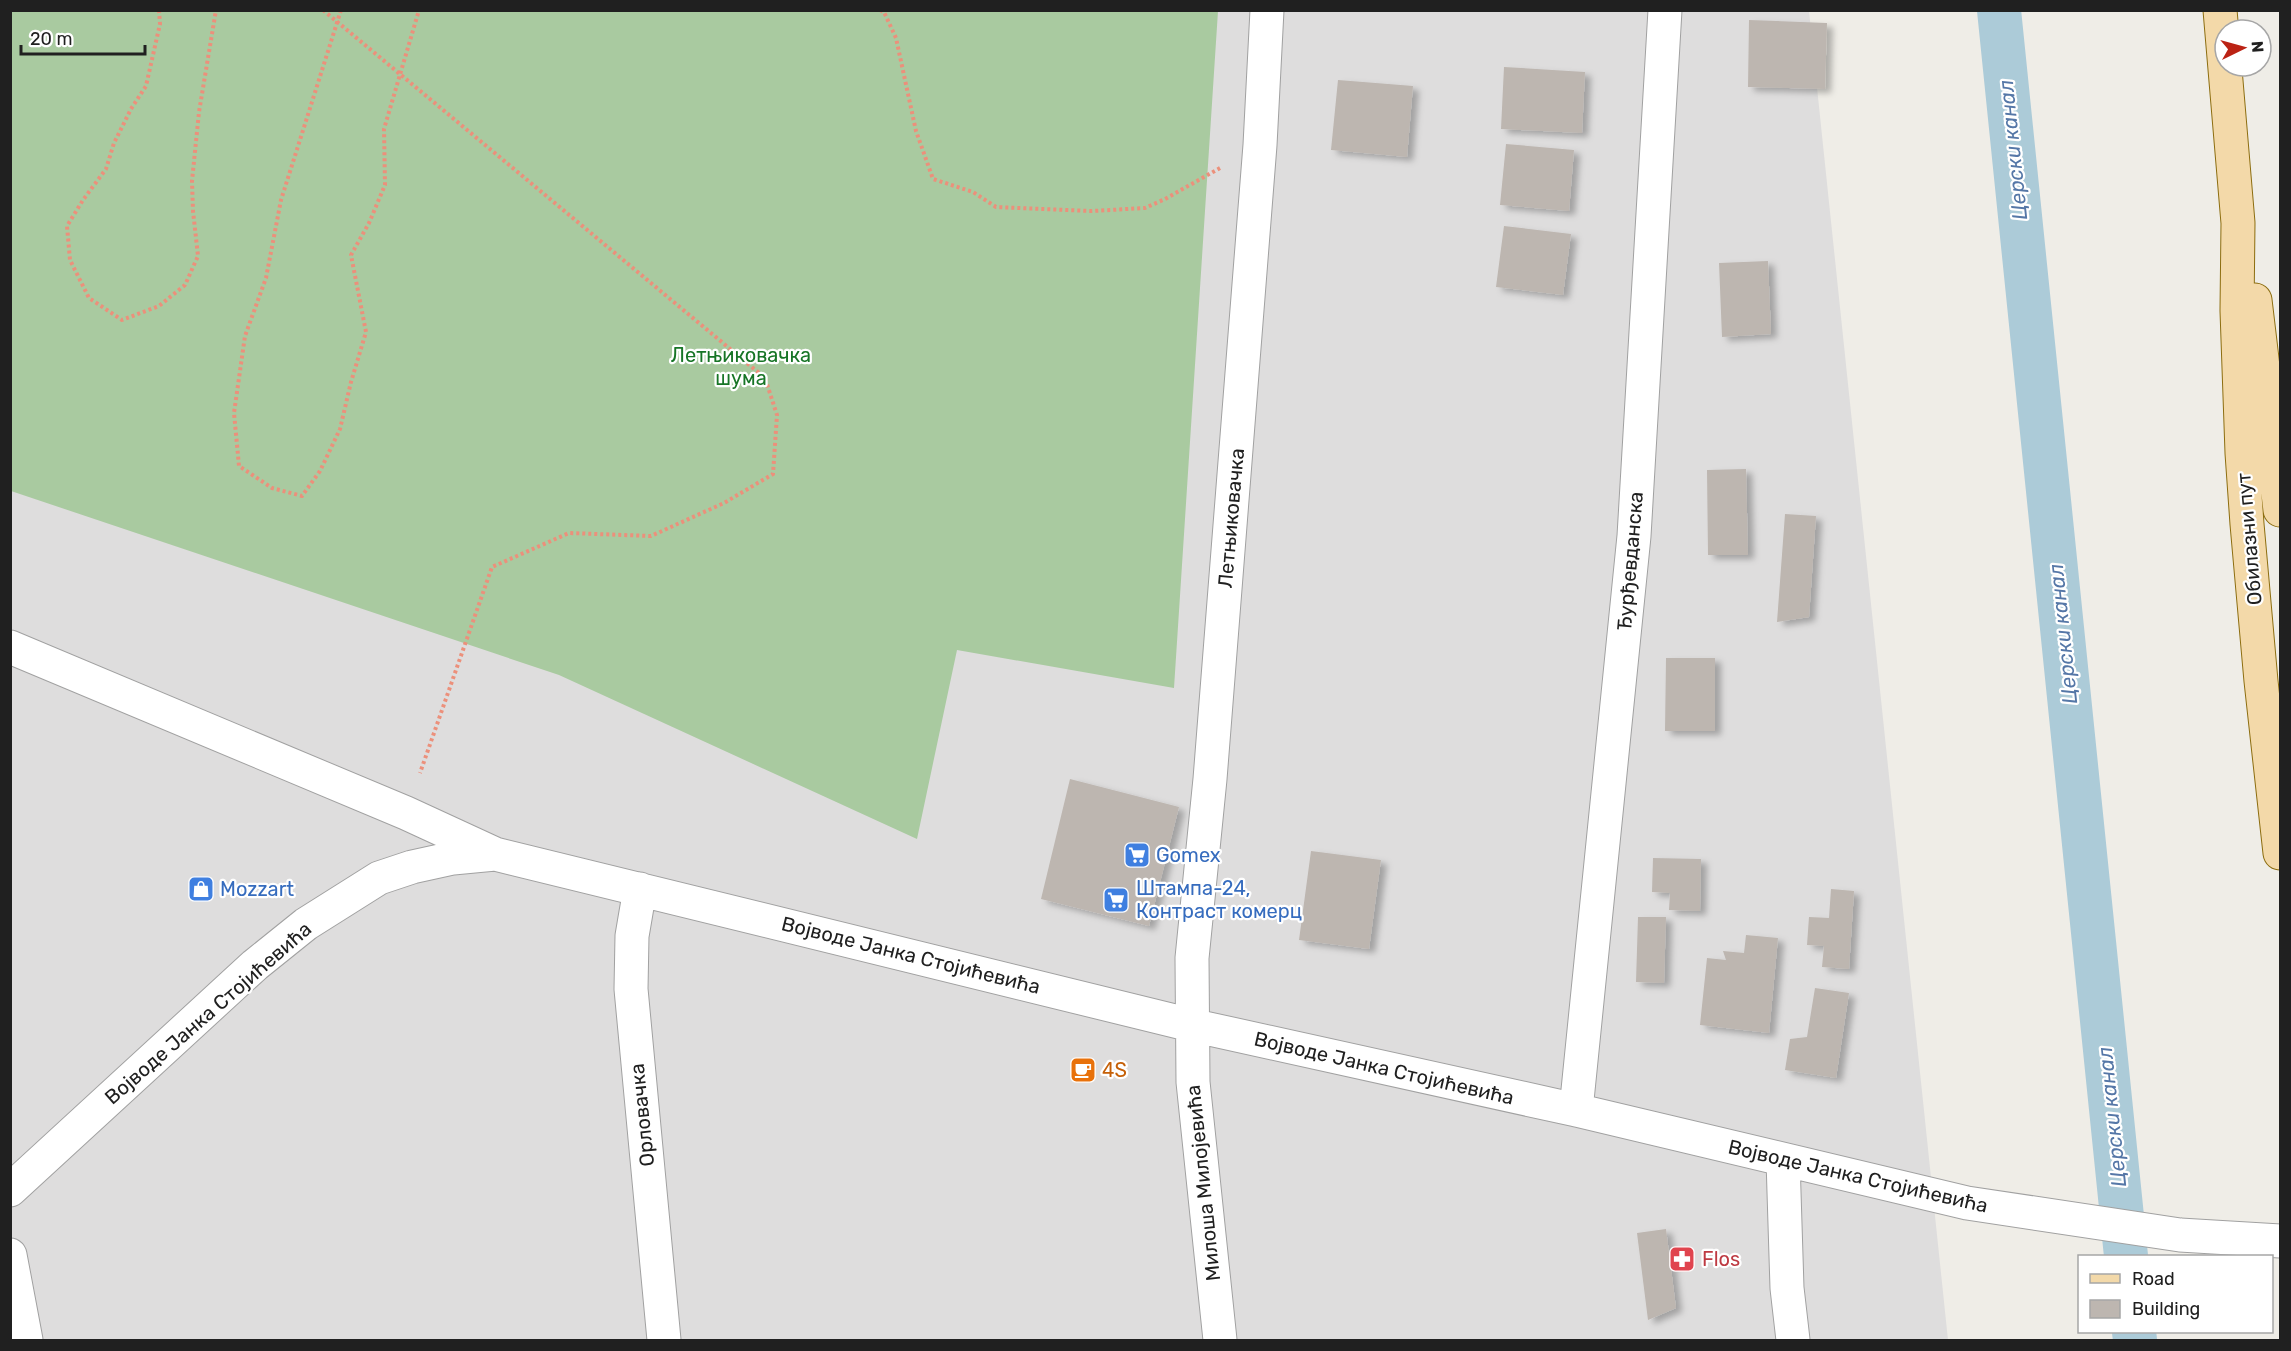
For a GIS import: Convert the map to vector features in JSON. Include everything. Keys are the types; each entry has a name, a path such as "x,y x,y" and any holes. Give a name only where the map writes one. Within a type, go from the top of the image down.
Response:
{"main road":[{"name":"Обилазни пут","path":"2220,10 2238,223 2237,311 2243,464 2261,681 2280,853"},
{"name":"Обилазни пут","path":"2238,223 2257,309 2280,510"},
{"path":"2267,394 2280,438"}],"street":[{"name":"Летњиковачка","path":"1191,1025 1192,957 1210,779 1260,145 1267,10"},
{"name":"Ђурђевданска","path":"1576,1110 1634,536 1665,10"},
{"name":"Војводе Јанка Стојићевића","path":"10,647 363,795 495,854 1191,1025 1576,1110 1967,1203 2180,1235 2280,1241"},
{"name":"Војводе Јанка Стојићевића","path":"10,1190 246,973 306,924 379,878 453,858 495,854"},
{"name":"Орловачка","path":"640,889 632,936 631,989 664,1341"},
{"name":"Милоша Милојевића","path":"1191,1025 1193,1082 1220,1341"},
{"path":"1783,1160 1787,1288 1792,1341"},
{"path":"10,1255 26,1341"}],"path":[{"path":"159,10 160,24 146,86 131,109 114,143 106,169 67,226 70,260 89,298 122,320 159,306 185,285 198,256 192,181 199,112 216,10"},
{"path":"323,10 765,378 777,416 773,474 724,503 651,536 569,533 492,567 420,773"},
{"path":"341,10 280,200 266,278 245,336 234,413 239,466 272,488 302,496 320,471 340,429 366,332 351,255 386,185 384,129 419,10"},
{"path":"880,10 884,12 896,38 916,131 933,179 973,192 996,207 1092,211 1145,208 1166,200 1260,145"}],"shaded area":[{"path":"10,11 1809,11 1948,1340 11,1340"}],"green space":[{"name":"Летњиковачка шума","path":"11,10 1218,11 1174,688 957,650 917,839 559,675 11,491"}],"building":[{"path":"1749,20 1827,23 1825,89 1748,87"},
{"path":"1504,67 1585,72 1582,133 1501,129"},
{"path":"1338,80 1413,86 1407,157 1331,150"},
{"path":"1506,144 1574,150 1569,211 1500,205"},
{"path":"1504,226 1571,234 1563,295 1496,287"},
{"path":"1768,261 1771,334 1722,337 1719,263"},
{"path":"1746,469 1748,555 1708,555 1707,470"},
{"path":"1785,514 1816,516 1809,617 1777,622"},
{"path":"1666,658 1715,658 1715,731 1665,731"},
{"path":"1070,779 1179,807 1149,926 1041,899"},
{"path":"1311,851 1381,860 1369,949 1299,940"},
{"path":"1653,858 1701,859 1700,911 1669,910 1670,893 1652,892"},
{"path":"1831,889 1854,891 1849,969 1822,967 1824,946 1807,945 1809,917 1829,918"},
{"path":"1638,917 1666,917 1664,983 1636,982"},
{"path":"1746,935 1778,938 1769,1033 1700,1025 1707,958 1726,960 1723,951 1744,953"},
{"path":"1815,988 1849,993 1836,1078 1785,1070 1790,1039 1807,1037"},
{"path":"1666,1229 1676,1308 1648,1320 1637,1233"}],"waterway":[{"name":"Церски канал","path":"1999,10 2126,1255"},
{"name":"Церски канал","path":"2134,1333 2135,1340"}],"place":[{"name":"Gomex","path":"1137,855"},
{"name":"Mozzart","path":"201,889"},
{"name":"Штампа-24, Контраст комерц","path":"1116,900"},
{"name":"4S","path":"1083,1070"},
{"name":"Flos","path":"1682,1259"}]}
